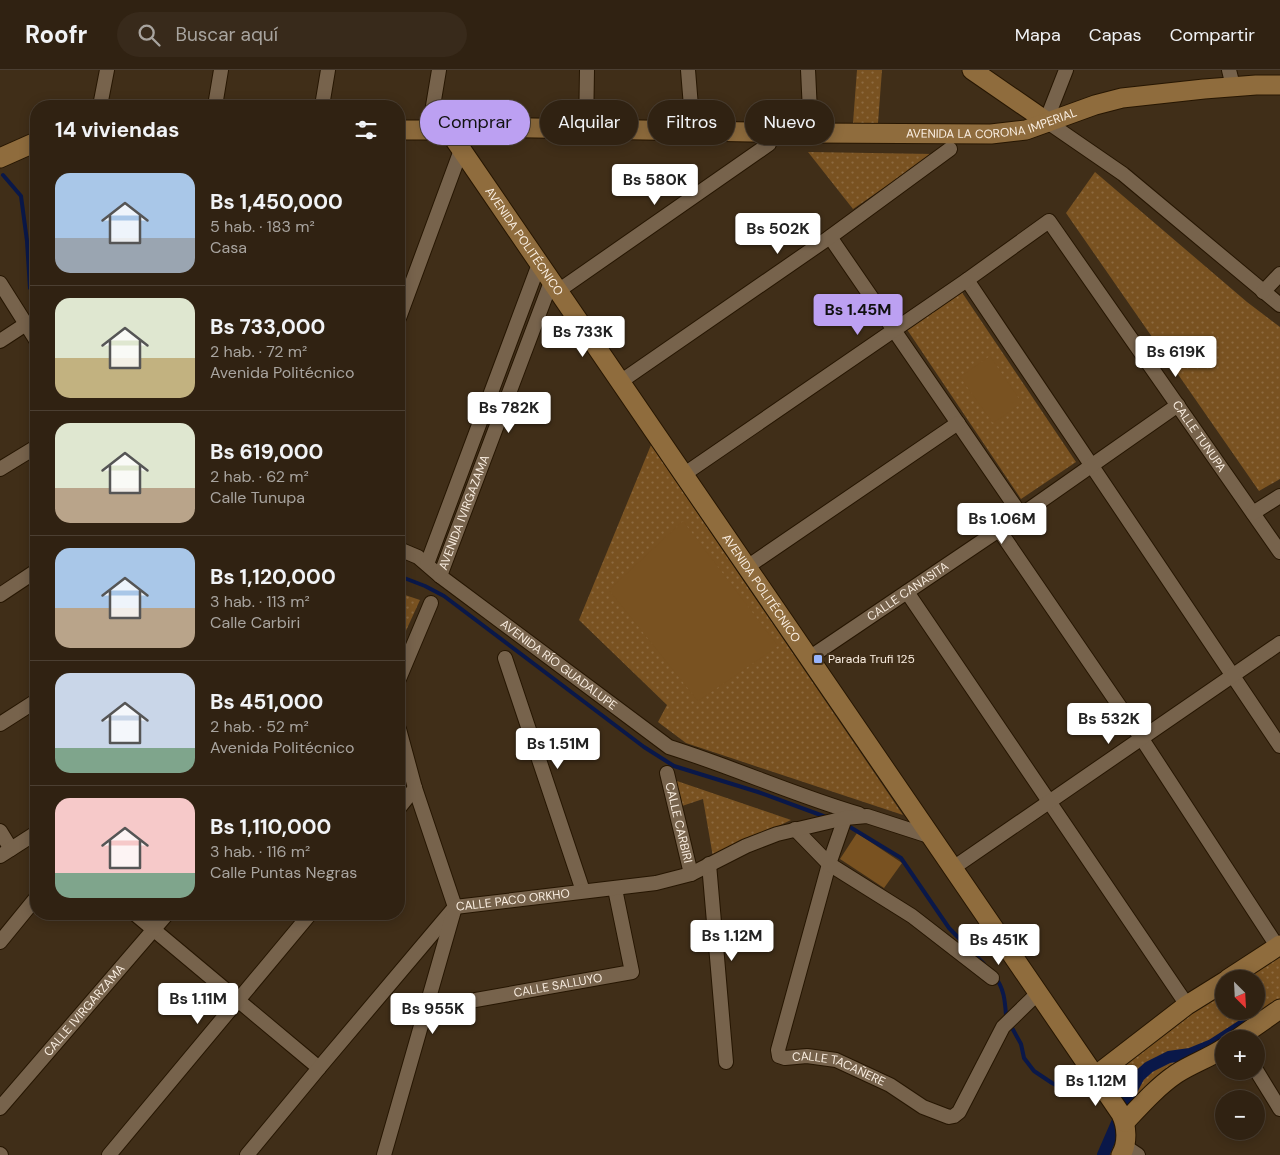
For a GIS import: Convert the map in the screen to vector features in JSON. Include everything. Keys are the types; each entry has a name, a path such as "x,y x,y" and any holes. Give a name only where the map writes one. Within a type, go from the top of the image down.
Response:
{"street":[{"path":"101,100 107,70"},
{"path":"216,100 221,70"},
{"path":"323,100 328,70"},
{"path":"438,100 439,70"},
{"path":"586,100 587,70"},
{"path":"688,70 690,100"},
{"path":"808,70 809,100"},
{"path":"972,70 1123,174 1280,305"},
{"path":"1046,121 1066,70"},
{"name":"AVENIDA LA CORONA IMPERIAL","path":"834,133 991,134 1026,130 1046,121 1122,98 1231,78 1280,85"},
{"name":"AVENIDA LA CORONA IMPERIAL","path":"405,130 420,130"},
{"path":"0,158 30,145"},
{"name":"AVENIDA POLITÉCNICO","path":"455,145 461,150 555,286 1125,1122"},
{"path":"555,286 767,145"},
{"path":"620,382 830,237 950,149"},
{"path":"405,302 461,150"},
{"name":"CALLE TUNUPA","path":"967,280 1049,221 1280,552"},
{"path":"830,237 1021,515"},
{"name":"AVENIDA IVIRGAZAMA","path":"427,564 539,264"},
{"path":"1263,292 1280,274"},
{"path":"683,474 967,280 1280,746"},
{"path":"0,283 30,330"},
{"name":"AVENIDA IVIRGAZAMA","path":"440,576 555,286"},
{"path":"0,341 26,324"},
{"name":"CALLE CANASITA","path":"809,658 1021,515 1178,405"},
{"path":"747,567 958,423"},
{"path":"0,470 30,451"},
{"path":"1253,513 1280,496"},
{"path":"999,530 1279,945 1242,970"},
{"name":"AVENIDA RÍO GUADALUPE","path":"405,552 418,557 440,576 669,747 698,756 824,804 932,837"},
{"path":"0,595 30,576"},
{"path":"907,592 1187,1006"},
{"path":"405,665 431,603"},
{"path":"953,868 1142,740 1280,643"},
{"path":"505,658 583,891"},
{"path":"0,724 30,705"},
{"path":"384,1155 454,907 415,788 405,751"},
{"name":"CALLE CARBIRI","path":"667,773 691,874"},
{"path":"405,800 415,788"},
{"name":"CALLE PACO ORKHO","path":"247,1155 454,907 656,883 691,874 746,846 777,834 845,818 867,816"},
{"name":"CALLE TACAÑERE","path":"845,818 829,864 778,1050 779,1056 785,1058 807,1056 836,1060 890,1085 923,1107 949,1117 954,1116 959,1112 1003,1027 1038,993"},
{"path":"795,829 829,864 912,916 992,978"},
{"path":"0,831 6,852 30,837"},
{"name":"CALLE CARBIRI","path":"709,864 726,1062"},
{"name":"CALLE SALLUYO","path":"425,1009 632,972 615,889"},
{"path":"0,942 30,905"},
{"path":"143,920 318,1068"},
{"name":"CALLE IVIRGARZAMA","path":"0,1108 162,920"},
{"path":"110,1155 305,920"},
{"path":"1095,1076 1187,1006 1215,988"},
{"path":"1250,1030 1280,1009"},
{"path":"1128,1152 1125,1122 1159,1088 1177,1074 1215,1054"},
{"path":"1262,1080 1280,1109"}],"shaded area":[{"path":"857,70 882,70 878,123 853,123"},
{"path":"808,152 933,154 853,209"},
{"path":"1095,172 1247,302 1280,327 1280,479 1259,491 1066,213"},
{"path":"961,291 1076,462 1021,499 906,328"},
{"path":"990,356 1022,403 993,423 960,377"},
{"path":"651,445 903,815 686,743 658,722 667,705 579,620"},
{"path":"683,521 778,646 698,701 609,590"},
{"path":"405,595 420,600 405,633"},
{"path":"674,780 791,820 713,857 703,799 682,806"},
{"path":"857,833 902,863 884,888 840,859"},
{"path":"1280,953 1280,1004 1265,1014 1265,970 1253,970"},
{"path":"1215,996 1215,1020 1257,1020 1242,1030 1215,1030 1215,1046 1131,1107 1110,1073"}],"waterway":[{"path":"3,175 21,196 27,241 30,288"},
{"path":"405,578 444,596 644,747 674,766 758,792 826,817"},
{"path":"850,827 901,858 949,928 984,964"},
{"path":"995,977 1002,990 1006,1015"},
{"path":"1103,1155 1139,1076 1149,1067 1169,1057 1190,1054 1212,1045 1243,1025"},
{"path":"1011,1026 1021,1044 1024,1058 1034,1071 1071,1093"}],"place":[{"name":"Parada Trufi 125","path":"818,659"}]}
